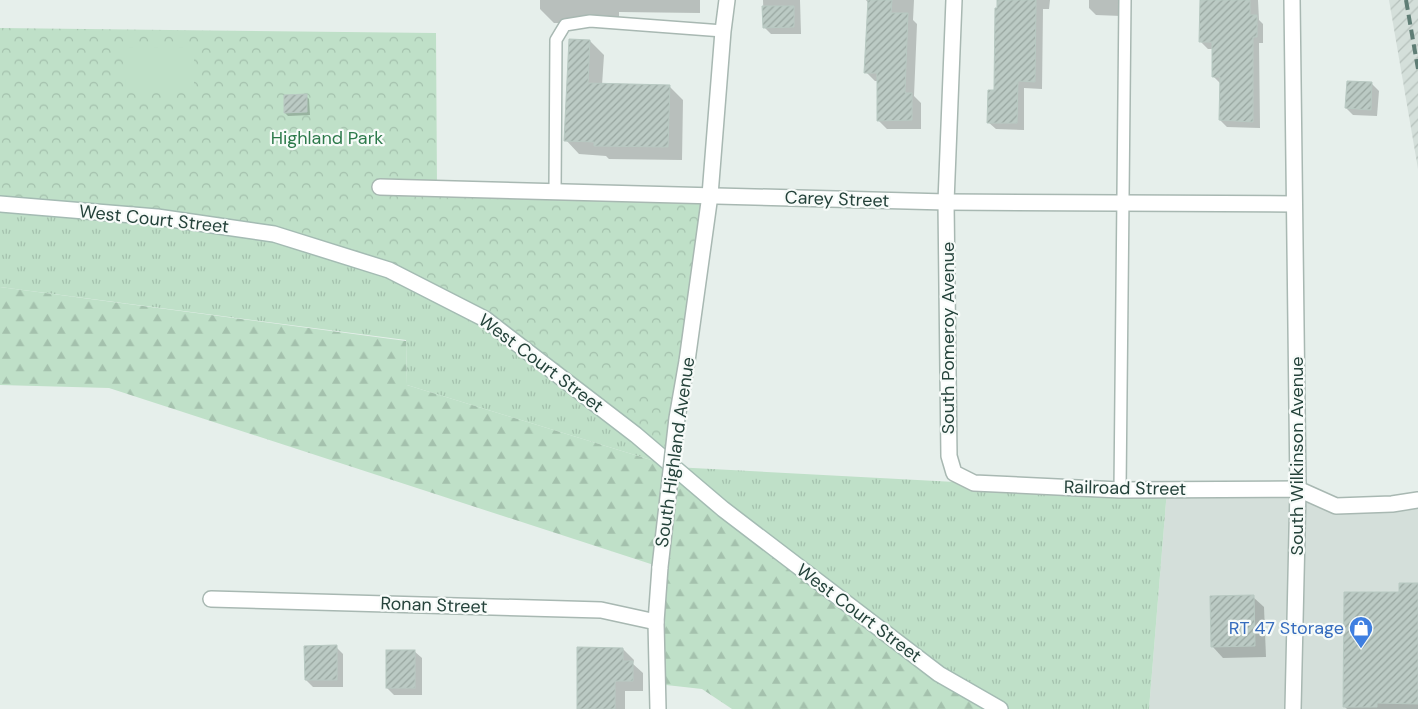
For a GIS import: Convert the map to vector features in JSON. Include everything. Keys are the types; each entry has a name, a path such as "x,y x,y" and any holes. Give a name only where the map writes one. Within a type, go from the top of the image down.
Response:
{"street":[{"name":"South Highland Avenue","path":"658,709 656,622 660,567 672,463 710,195 727,0"},
{"name":"South Pomeroy Avenue","path":"954,0 946,202 949,456 954,473"},
{"name":"South Wilkinson Avenue","path":"1292,0 1298,489 1293,709"},
{"name":"Carey Street","path":"380,187 946,202 1294,204"},
{"name":"West Court Street","path":"0,204 157,217 274,234 389,270 485,319 636,435 723,509 939,674 1000,709"},
{"name":"Railroad Street","path":"954,473 974,483 1120,490 1298,489"},
{"path":"1298,489 1336,506 1392,504 1418,500"},
{"name":"Ronan Street","path":"211,599 601,610 656,622"}],"lane":[{"path":"1120,490 1124,0"},
{"path":"554,191 556,40 565,25 590,21 723,31"}],"shaded area":[{"path":"1389,0 1418,0 1418,169"},
{"path":"1298,489 1336,506 1418,500 1418,709 1149,709 1167,490"}],"green space":[{"name":"Highland Park","path":"0,28 436,33 437,188 710,195 674,467 485,319 389,270 274,234 0,204"},
{"path":"126,48 194,48 194,90 125,90"},
{"path":"0,204 274,234 389,270 485,319 674,467 407,385 406,340 0,287"},
{"path":"0,287 406,341 407,385 674,467 723,509 1000,709 732,709 702,689 657,684 660,567 109,388 0,385"},
{"path":"674,467 974,483 1167,490 1149,709 1000,709 939,674"}],"building":[{"path":"868,0 892,0 891,13 908,13 905,93 912,93 912,120 877,121 877,73 864,73"},
{"path":"997,0 1036,0 1035,82 1018,81 1017,123 987,123 988,90 994,90 995,8 997,8"},
{"path":"1200,0 1250,0 1250,15 1257,15 1257,37 1253,37 1253,122 1219,120 1220,77 1212,77 1212,42 1199,42"},
{"path":"762,6 794,6 794,27 763,28"},
{"path":"569,39 590,40 588,83 670,85 668,147 594,146 594,142 564,141"},
{"path":"1347,81 1372,82 1371,110 1345,108"},
{"path":"307,94 307,112 284,113 284,95"},
{"path":"1399,583 1418,583 1418,704 1377,703 1377,707 1343,707 1344,592 1399,592"},
{"path":"1254,595 1255,646 1211,647 1210,596"},
{"path":"337,645 337,680 305,680 304,646"},
{"path":"577,647 623,648 623,661 633,661 633,681 615,681 615,709 577,709"},
{"path":"386,650 415,650 415,688 386,688"}],"railway":[{"path":"1406,0 1418,69"}],"place":[{"name":"RT 47 Storage","path":"1361,649"}]}
